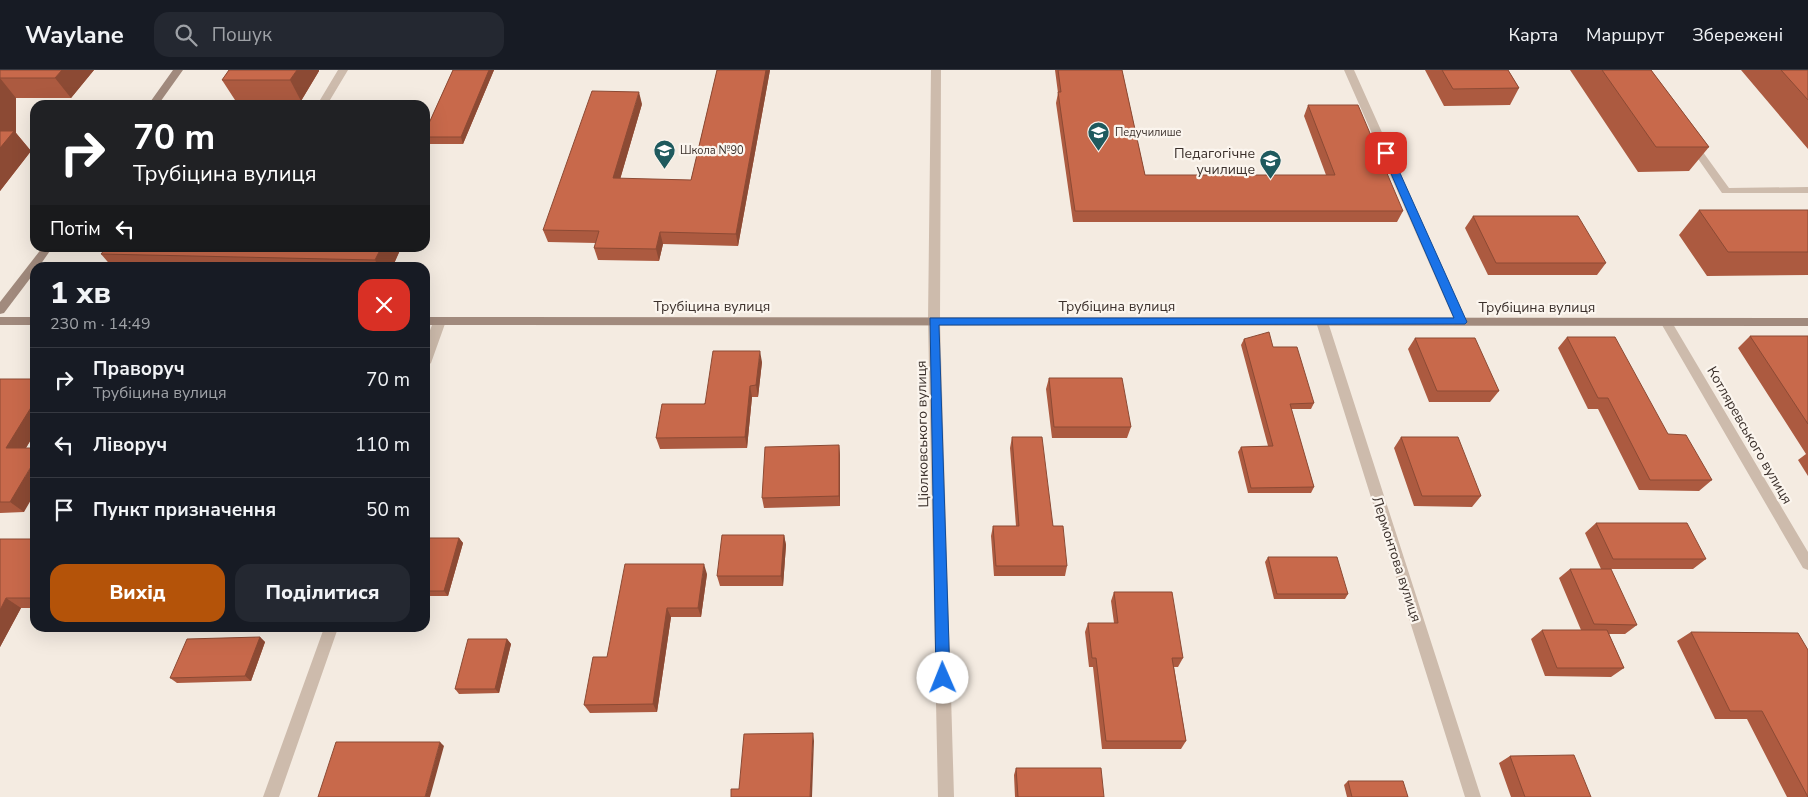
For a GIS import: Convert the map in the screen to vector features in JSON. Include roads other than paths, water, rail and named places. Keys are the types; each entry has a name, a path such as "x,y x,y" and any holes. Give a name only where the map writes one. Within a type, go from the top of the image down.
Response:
{"street":[{"path":"156,100 178,70"},
{"path":"325,100 343,70"},
{"name":"Ціолковського вулиця","path":"936,70 934,321 946,797"},
{"path":"1349,70 1461,322"},
{"path":"1686,135 1726,191 1808,190"},
{"path":"36,262 44,252"},
{"path":"0,310 30,270"},
{"path":"0,321 30,321"},
{"name":"Трубіцина вулиця","path":"430,321 1808,322"},
{"path":"430,350 440,321"},
{"name":"Лермонтова вулиця","path":"1322,322 1473,797"},
{"name":"Котляревського вулиця","path":"1666,322 1808,564"},
{"path":"272,797 331,632"}],"place":[{"name":"Педучилише","path":"1099,151"},
{"name":"Школа №90","path":"664,169"},
{"name":"Педагогічне училище","path":"1271,180"}]}
